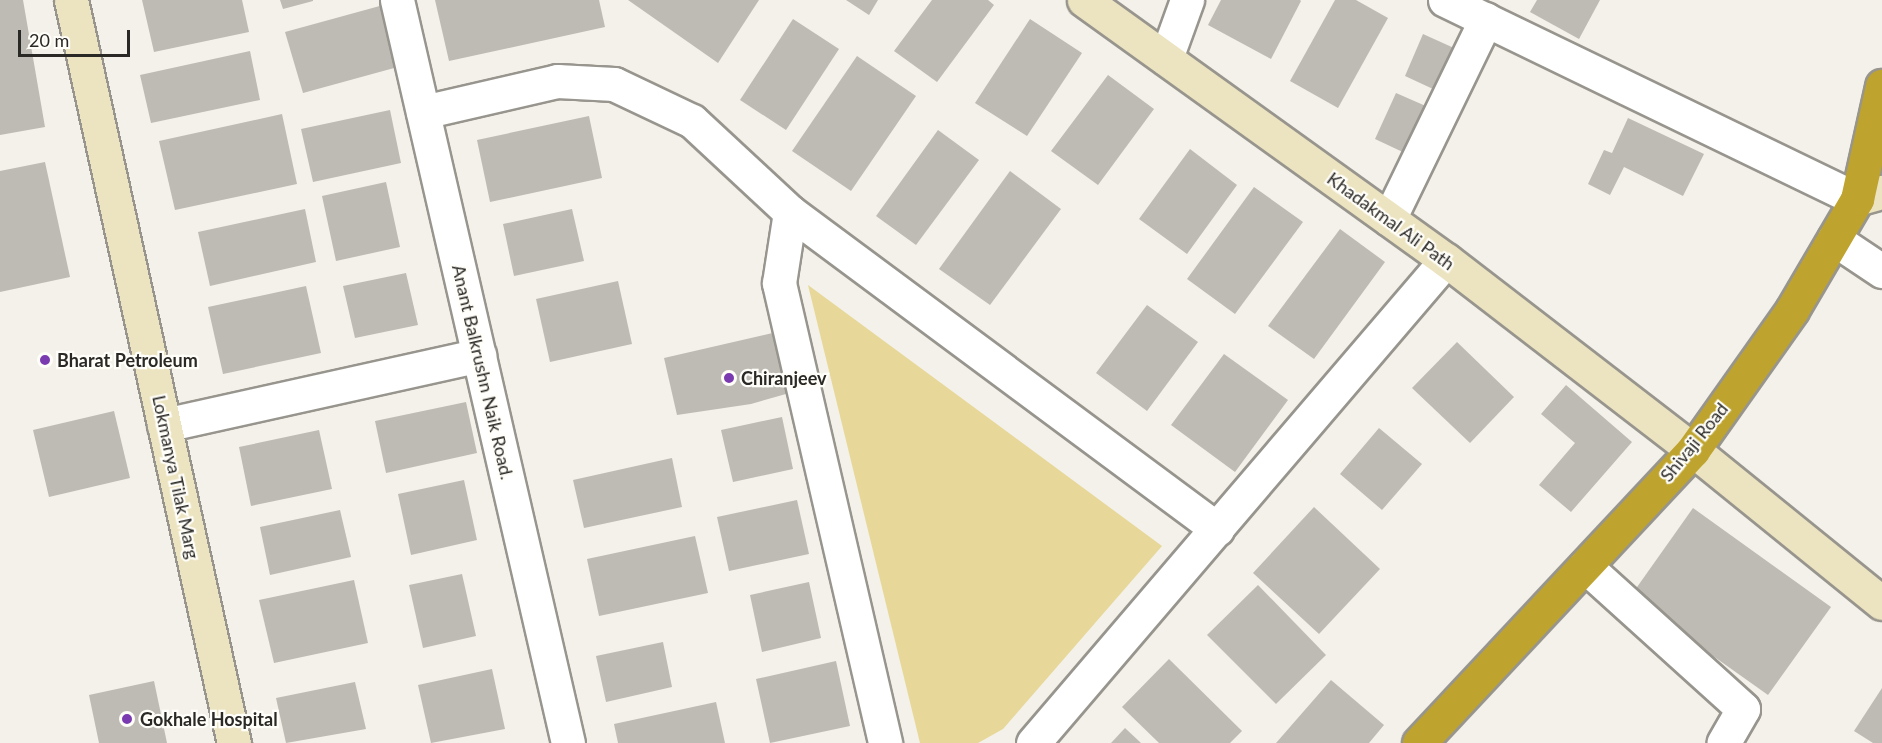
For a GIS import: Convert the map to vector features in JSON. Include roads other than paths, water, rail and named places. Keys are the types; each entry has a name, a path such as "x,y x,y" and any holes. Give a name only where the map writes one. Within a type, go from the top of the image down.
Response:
{"highway":[{"name":"Shivaji Road","path":"1419,743 1693,450 1792,310 1834,239 1870,195 1882,86"}],"street":[{"name":"Lokmanya Tilak Marg","path":"71,0 234,743"},
{"name":"Anant Balkrushn Naik Road.","path":"397,0 568,743"},
{"name":"Khadakmal Ali Path","path":"1084,0 1446,260 1693,450 1882,603"},
{"path":"1166,58 1187,0"},
{"path":"1445,0 1870,195"},
{"path":"1389,219 1486,19"},
{"path":"423,112 557,81 614,84 692,121 790,213 1217,529"},
{"path":"790,213 779,283 885,743"},
{"path":"1834,239 1882,271"},
{"path":"1033,743 1446,260"},
{"path":"164,425 479,356"},
{"path":"1585,566 1743,709 1723,743"}],"place":[{"name":"Bharat Petroleum","path":"45,360"},
{"name":"Chiranjeev","path":"729,378"},
{"name":"Gokhale Hospital","path":"127,719"}]}
